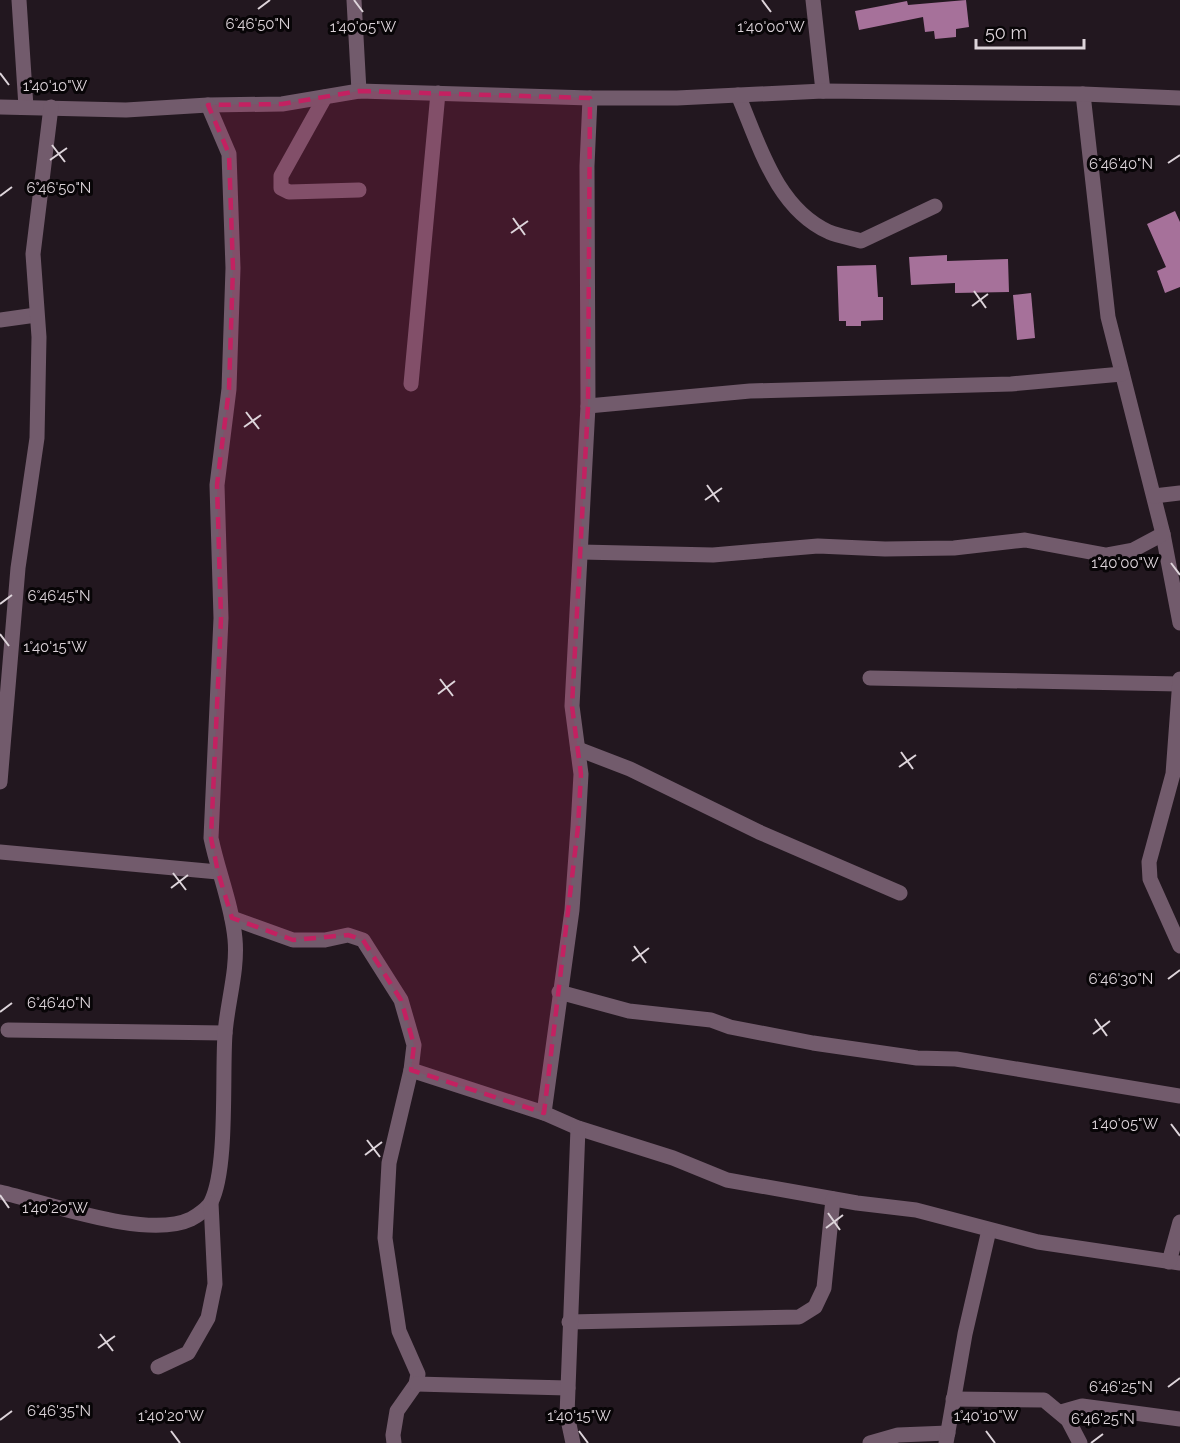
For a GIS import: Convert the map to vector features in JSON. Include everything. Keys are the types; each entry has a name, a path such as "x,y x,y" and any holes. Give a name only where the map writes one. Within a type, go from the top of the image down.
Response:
{"street":[{"path":"19,0 26,107"},
{"path":"354,0 359,91"},
{"path":"813,0 823,91"},
{"path":"0,107 126,111 208,105 282,104 359,91 590,98 823,91 1083,94 1180,98"},
{"path":"411,384 438,93"},
{"path":"1083,94 1105,294 1122,374 1163,534 1180,623"},
{"path":"738,95 775,181 802,214 829,232 861,241 935,206"},
{"path":"325,97 281,176 281,188 289,192 359,190"},
{"path":"544,1113 572,910 581,774 572,706 588,406 587,165 590,98"},
{"path":"158,1367 188,1353 208,1318 215,1284 211,1203 219,1171 225,1034 235,942 232,918 218,872 211,838 221,618 217,484 229,389 233,268 229,154 208,105"},
{"path":"0,782 3,696 18,568 38,438 39,337 33,254 51,107"},
{"path":"0,320 36,315"},
{"path":"588,406 750,391 1011,384 1122,374"},
{"path":"1154,496 1180,493"},
{"path":"581,552 725,555 818,546 885,549 954,548 1025,540 1106,555 1133,550 1163,534"},
{"path":"870,678 1179,684"},
{"path":"1180,679 1173,774 1149,862 1150,879 1180,946"},
{"path":"578,749 630,770 759,832 900,893"},
{"path":"0,852 218,872"},
{"path":"232,918 293,940 326,940 348,935 363,940 401,1000 414,1045 411,1070 389,1163 385,1238 399,1331 418,1374 416,1384 397,1411 394,1443"},
{"path":"559,992 629,1011 711,1020 730,1027 813,1043 917,1058 956,1059 1180,1096"},
{"path":"8,1030 225,1034"},
{"path":"411,1070 544,1113 578,1128 673,1158 727,1180 833,1199 916,1210 1038,1242 1175,1262 1180,1222"},
{"path":"573,1443 567,1415 578,1128"},
{"path":"0,1192 139,1227 170,1226 192,1219 211,1203"},
{"path":"569,1322 799,1317 815,1307 824,1288 833,1199"},
{"path":"870,1443 898,1435 947,1438 989,1230"},
{"path":"416,1384 568,1388"},
{"path":"954,1399 1044,1400 1061,1412 1080,1443"},
{"path":"1061,1412 1082,1406 1180,1419"}],"highlighted area":[{"path":"359,91 590,98 588,406 572,706 581,774 578,827 544,1113 411,1070 414,1045 401,1000 363,940 348,935 293,940 232,918 218,872 211,838 221,618 217,485 229,389 233,268 229,154 208,105 282,104"}],"building":[{"path":"966,0 969,27 956,29 956,37 935,39 934,31 925,32 923,17 859,30 855,11 907,1 908,5"},
{"path":"1175,211 1180,222 1180,287 1165,293 1157,271 1166,267 1147,224"},
{"path":"947,255 947,261 1008,259 1009,292 955,293 955,283 911,285 909,257"},
{"path":"876,265 878,297 883,297 883,320 861,321 861,326 846,326 846,321 839,321 837,266"},
{"path":"1031,293 1035,338 1017,340 1013,295"}]}
